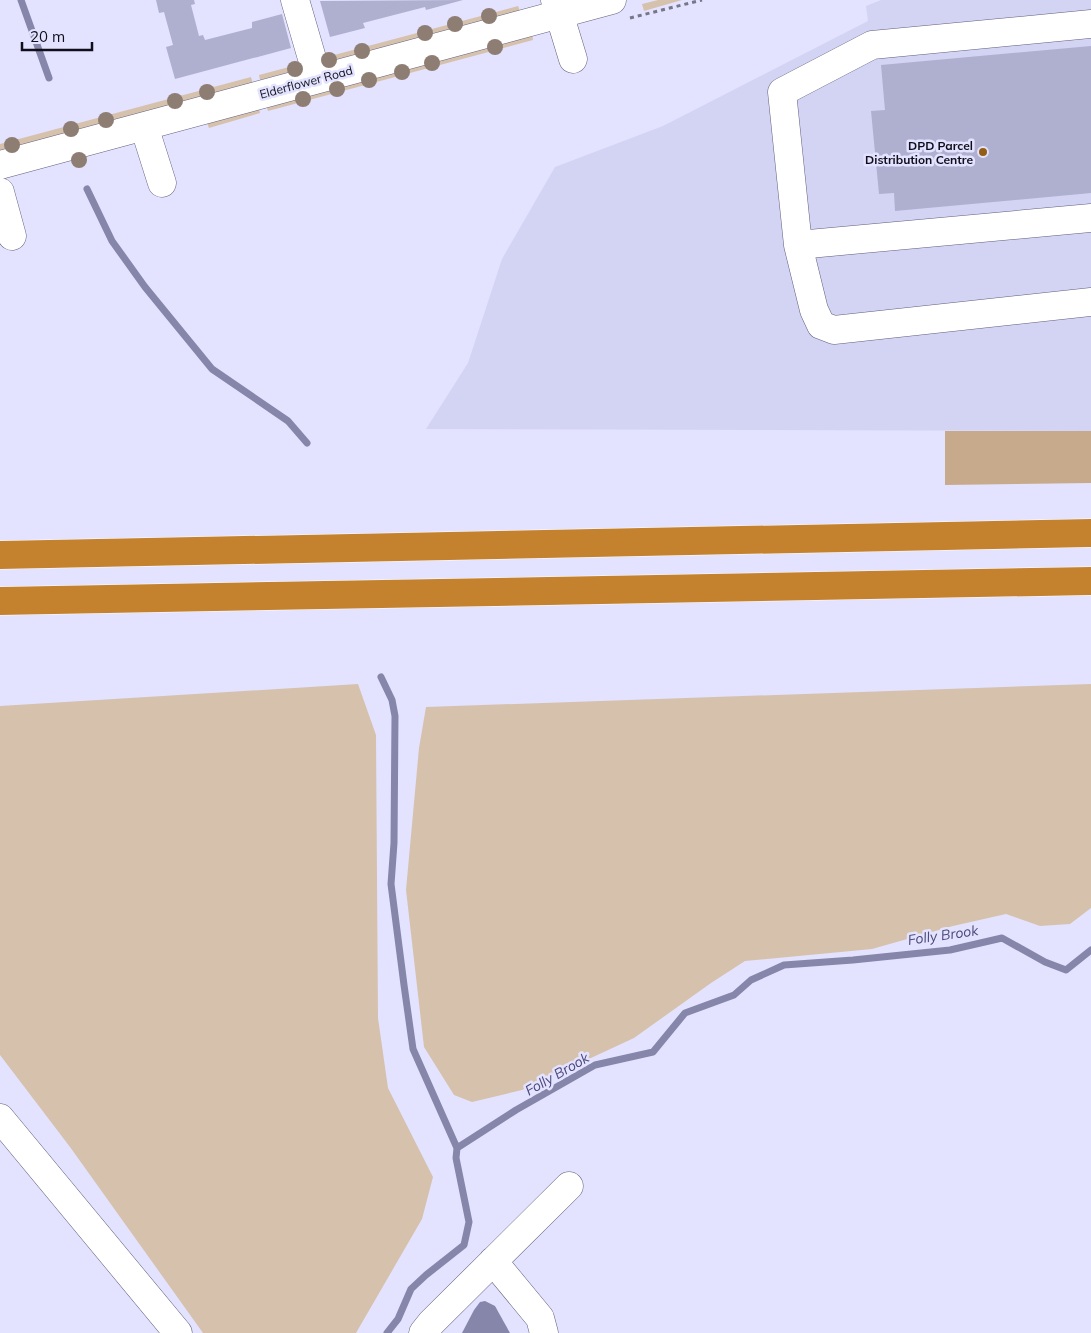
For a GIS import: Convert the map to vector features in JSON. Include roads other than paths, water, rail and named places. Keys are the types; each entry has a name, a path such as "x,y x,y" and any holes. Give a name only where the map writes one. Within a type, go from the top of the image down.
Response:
{"highway":[{"path":"0,555 1091,533"},
{"path":"0,601 1091,582"}],"street":[{"path":"294,0 318,79"},
{"name":"Elderflower Road","path":"0,165 318,79 557,7 612,0"},
{"path":"557,7 573,59"},
{"path":"1091,24 872,45 782,92 798,245 814,310 821,325 834,330 1091,302"},
{"path":"144,126 162,183"},
{"path":"0,192 12,236"},
{"path":"798,245 1091,218"},
{"path":"0,1118 178,1333"},
{"path":"423,1333 430,1323 569,1186"},
{"path":"493,1261 540,1318 544,1333"}],"waterway":[{"path":"21,0 49,78"},
{"path":"87,189 112,241 145,287 212,369 288,421 307,443"},
{"path":"381,677 392,700 395,716 394,843 391,884 413,1049 457,1148"},
{"name":"Folly Brook","path":"387,1333 398,1319 411,1289 464,1245 469,1222 456,1158 457,1148 516,1110 595,1065 653,1052 685,1013 734,995 751,980 784,965 950,950 1002,938 1045,962 1066,970 1091,950"}],"place":[{"name":"DPD Parcel Distribution Centre","path":"983,152"}]}
